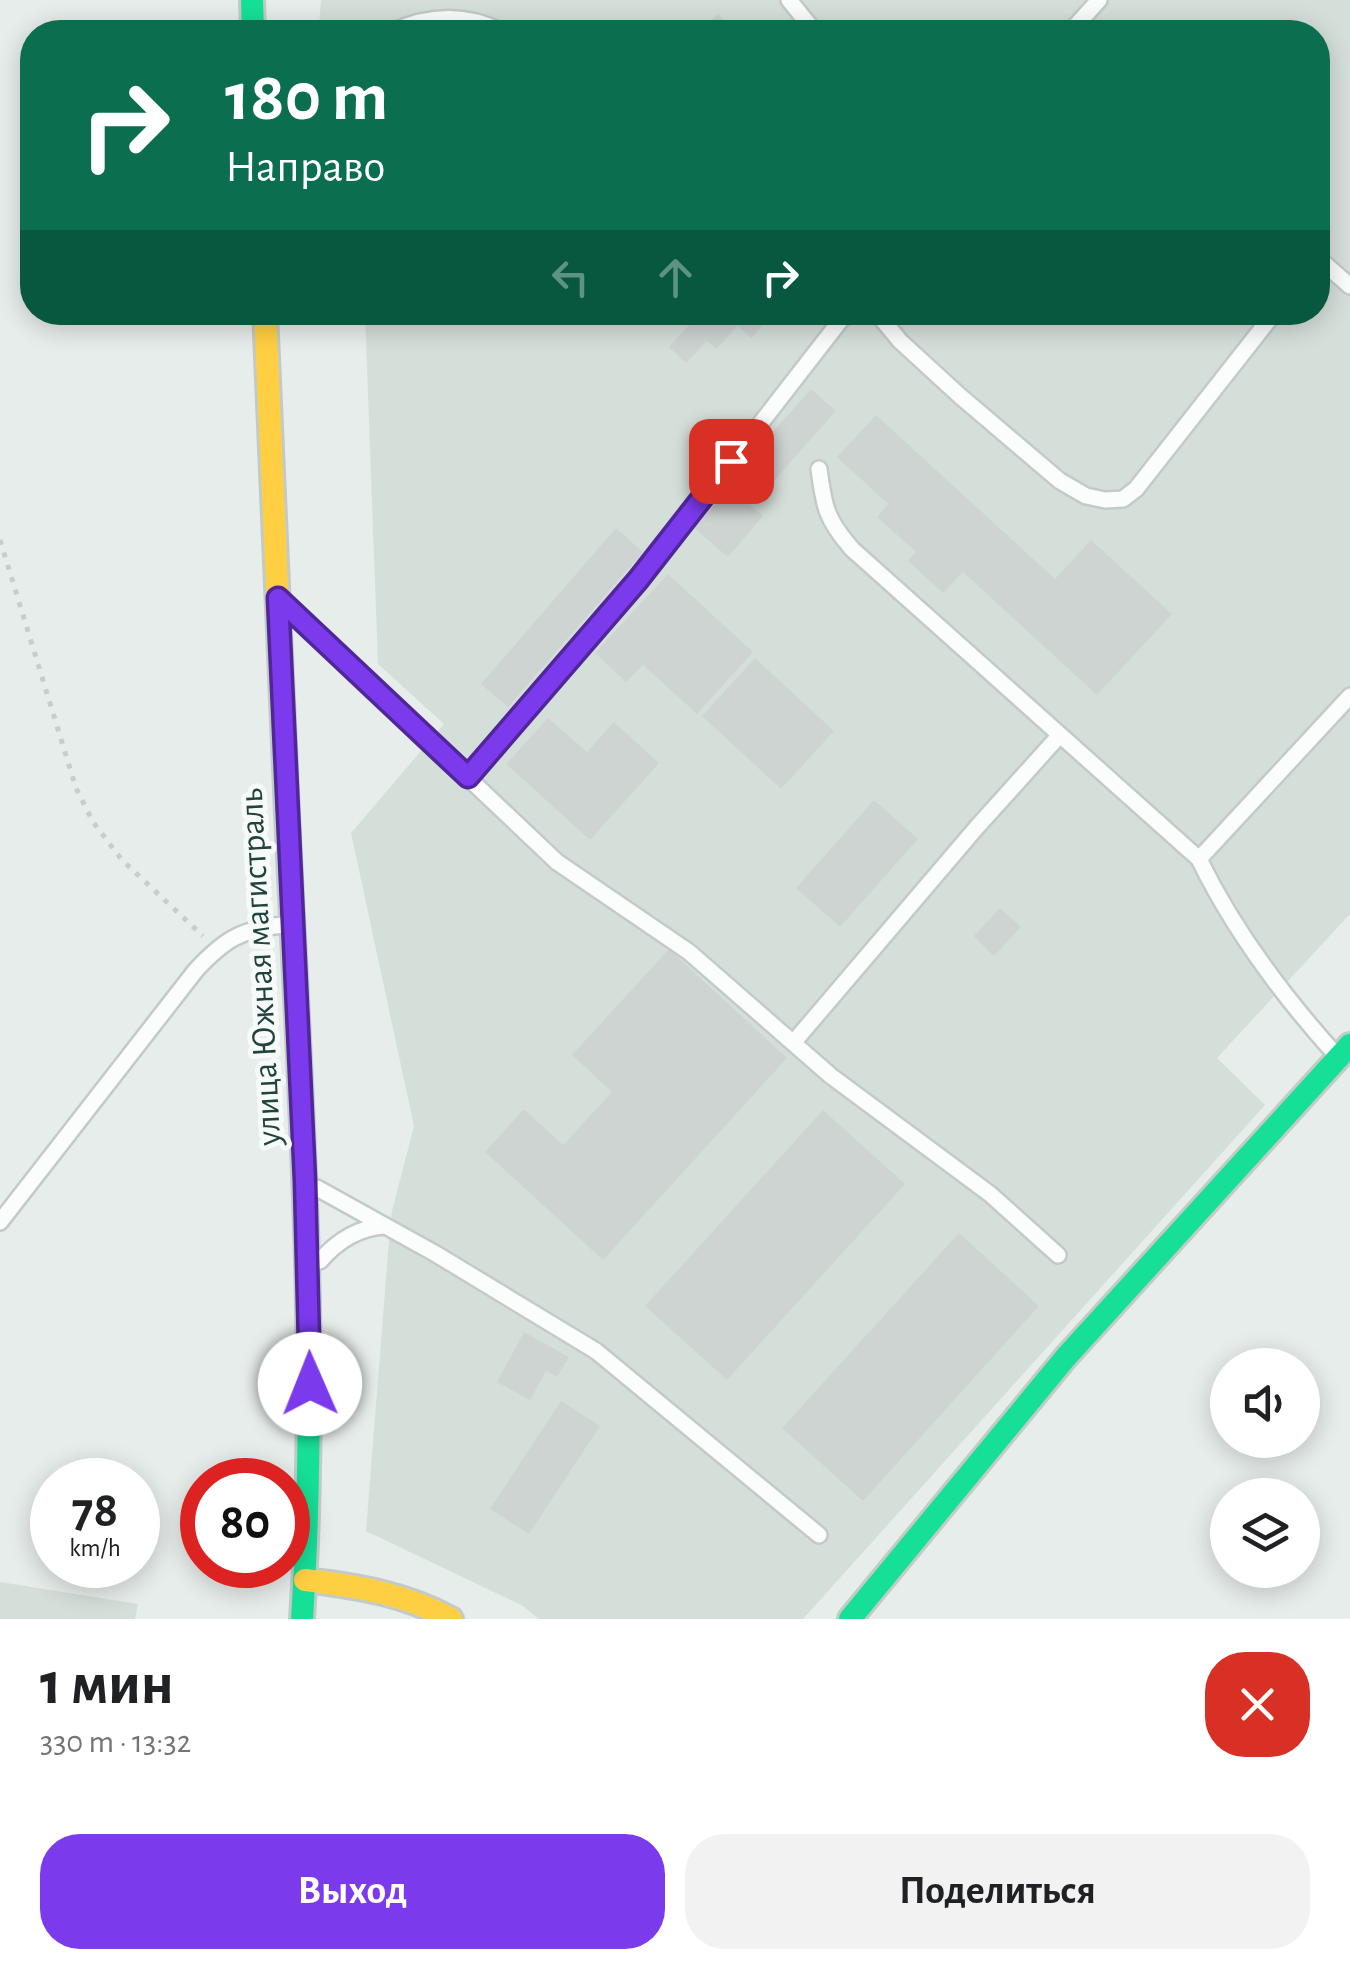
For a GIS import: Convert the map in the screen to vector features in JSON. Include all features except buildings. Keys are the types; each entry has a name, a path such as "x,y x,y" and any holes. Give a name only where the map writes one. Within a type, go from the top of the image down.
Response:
{"main road":[{"name":"улица Южная магистраль","path":"266,325 305,1181 308,1458"},
{"path":"850,1619 1066,1357 1344,1051"},
{"path":"310,1581 406,1596 451,1619"},
{"name":"улица Южная магистраль","path":"302,1619 304,1588"}],"lane":[{"path":"789,0 805,20"},
{"path":"1081,20 1099,0"},
{"path":"428,20 463,20"},
{"path":"1330,268 1350,286"},
{"path":"468,777 638,580 837,325"},
{"path":"887,325 960,396 1060,481 1086,496 1105,500 1123,498 1136,489 1265,325"},
{"path":"819,470 824,508 852,548 1199,859 1220,903 1295,1010 1344,1051"},
{"path":"278,598 557,862 688,952 831,1076 990,1194 1058,1255"},
{"path":"1199,859 1350,696"},
{"path":"794,1043 1059,736"},
{"path":"0,1222 216,948 238,934 260,927 292,924"},
{"path":"305,1181 436,1254 596,1352 819,1535"},
{"path":"308,1291 316,1266 338,1242 362,1230 384,1226"}],"path":[{"path":"0,540 76,788 93,822 122,860 216,948"}],"shaded area":[{"path":"321,0 1350,0 1350,914 1217,1058 1265,1105 803,1619 539,1619 523,1606 366,1531 392,1211 414,1126 351,833 444,724 378,664 365,325 1330,325 1330,20 319,20"},
{"path":"0,1582 138,1604 135,1619 0,1619"}],"traffic: fast":[{"path":"252,0 253,20"},
{"path":"286,791 308,1309 307,1516 302,1619"},
{"path":"850,1619 1066,1357 1350,1045"}],"traffic: slow":[{"path":"266,325 286,791"},
{"path":"310,1581 380,1592 451,1619"}],"route":[{"path":"310,1384 305,1181 278,598 468,777 638,580 731,461"}]}
